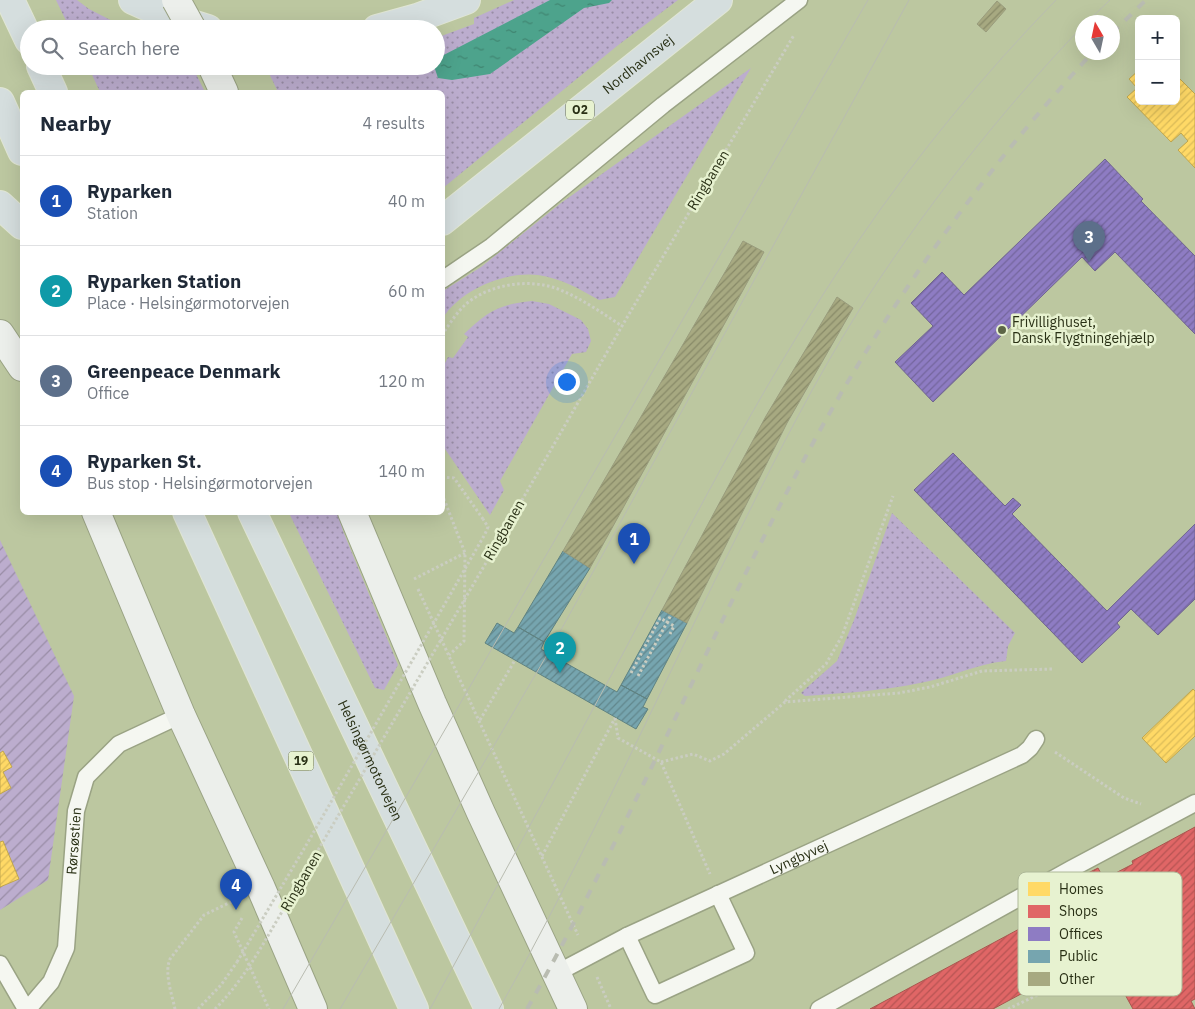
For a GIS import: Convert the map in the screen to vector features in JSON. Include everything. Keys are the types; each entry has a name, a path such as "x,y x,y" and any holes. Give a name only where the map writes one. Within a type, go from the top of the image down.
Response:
{"highway":[{"path":"10,0 20,21"},
{"path":"133,0 179,20"},
{"path":"410,20 466,0"},
{"name":"Nordhavnsvej","path":"445,219 718,0"},
{"path":"45,75 52,90"},
{"path":"0,102 20,147"},
{"path":"0,205 20,223"},
{"name":"19","path":"188,515 414,1009"},
{"name":"Helsingørmotorvejen","path":"253,515 489,1009"}],"street":[{"path":"176,0 187,20"},
{"path":"216,75 223,90"},
{"path":"0,334 20,364"},
{"path":"97,515 181,715 261,888 313,1009"},
{"path":"353,515 481,814 573,1009"}],"lane":[{"path":"445,278 492,246 663,105 798,0"},
{"name":"Rørsøstien","path":"0,964 27,1009 51,982 66,948 76,811 86,777 119,744 181,715"},
{"name":"Lyngbyvej","path":"557,973 627,936 1022,755 1036,739"},
{"path":"1066,872 1195,803"},
{"path":"627,936 655,995 746,954 718,894"},
{"path":"818,1009 1018,898"}],"path":[{"name":"Ringbanen","path":"215,1009 238,984 262,946 622,326 787,47"},
{"path":"445,331 466,304 483,294 515,284 544,285 558,289 622,326"},
{"path":"198,1009 221,985 237,962 485,534 488,527 483,519 454,478 445,477"},
{"path":"661,762 694,754 710,761 724,754 826,664 842,636 893,496"},
{"path":"445,502 465,553 464,641 449,655"},
{"path":"414,579 465,553"},
{"path":"410,571 588,957 610,1009"},
{"path":"638,676 671,615"},
{"path":"631,673 660,618 674,626 670,634"},
{"path":"480,721 515,660"},
{"path":"784,702 899,693 930,687 982,671 1052,669"},
{"path":"542,857 616,718 618,738 661,762 718,894"},
{"path":"1036,739 1124,798 1148,805"},
{"path":"261,888 234,932 269,1009"},
{"path":"175,1009 168,964 204,915"},
{"path":"1008,1009 1035,996"}],"shaded area":[{"path":"56,0 77,0 89,9 110,20 66,20"},
{"path":"514,0 678,0 617,46 445,186 445,90 277,90 270,75 445,75 445,35 474,24 474,18"},
{"path":"751,68 615,297 599,300 570,284 546,276 512,276 484,284 472,291 460,299 445,316 445,290 481,267 561,203"},
{"path":"92,75 196,75 204,90 99,90"},
{"path":"532,301 549,304 581,320 588,329 591,341 586,352 572,354 500,481 504,490 490,515 445,449 445,363 448,357 453,358 468,337 464,334 480,320 494,310 521,302"},
{"path":"892,513 1015,633 1008,646 1006,661 906,686 805,696 801,693 837,661 854,620"},
{"path":"290,515 339,515 343,531 398,665 384,690 375,688"},
{"path":"0,540 74,696 48,880 0,910"}],"water":[{"path":"550,0 612,0 609,3 584,8 490,74 452,80 438,78 437,75 445,75 445,54"}],"building: Homes":[{"path":"1135,74 1135,86 1129,79"},
{"path":"1180,79 1195,94 1195,168 1178,150 1188,141 1181,133 1171,142 1127,97 1135,90 1135,105 1180,105"},
{"path":"1193,689 1195,691 1195,736 1166,763 1142,738"},
{"path":"3,751 12,767 3,772 11,788 0,794 0,753"},
{"path":"3,841 19,879 0,887 0,842"}],"building: Shops":[{"path":"1195,827 1195,999 1191,1001 1195,1009 1133,1009 1126,996 1182,996 1182,872 1118,872 1133,864 1132,861"},
{"path":"1098,868 1100,872 1090,872"},
{"path":"1018,930 1018,996 993,1009 870,1009"}],"building: Offices":[{"path":"1105,159 1143,199 1141,201 1195,256 1195,334 1115,252 1095,271 1082,257 933,402 895,362 933,326 911,303 942,272 964,295"},
{"path":"953,453 1005,506 1013,498 1021,505 1012,514 1107,611 1195,524 1195,599 1158,635 1131,609 1117,623 1120,627 1082,663 914,490"}],"building: Public":[{"path":"563,551 590,568 544,642 518,627"},
{"path":"662,610 687,623 647,699 621,685"},
{"path":"497,623 514,633 518,627 544,642 541,649 617,692 621,685 647,699 643,707 648,709 636,729 485,643"}],"building: Other":[{"path":"997,1 1006,9 986,32 977,24"},
{"path":"743,241 764,252 590,568 563,551"},
{"path":"837,297 853,308 787,423 687,623 662,610 766,416"}],"tram line":[{"path":"283,1009 868,0"},
{"path":"340,1009 551,648 909,0"},
{"path":"430,1009 603,691 709,491 796,338 859,240 904,177 977,86 1056,0"},
{"path":"1094,15 1110,0"},
{"path":"499,1009 595,827 772,467 843,337 882,275 963,164 1022,93 1075,34"}],"railway":[{"path":"1120,25 1146,0"},
{"path":"527,1009 637,798 776,513 843,391 906,289 976,191 1014,143 1086,60"}],"place":[{"name":"Greenpeace Denmark","path":"1089,262"},
{"name":"Frivillighuset, Dansk Flygtningehjælp","path":"1002,330"},
{"name":"Ryparken","path":"634,564"},
{"name":"Ryparken Station","path":"560,673"},
{"name":"Ryparken St.","path":"236,910"}]}
